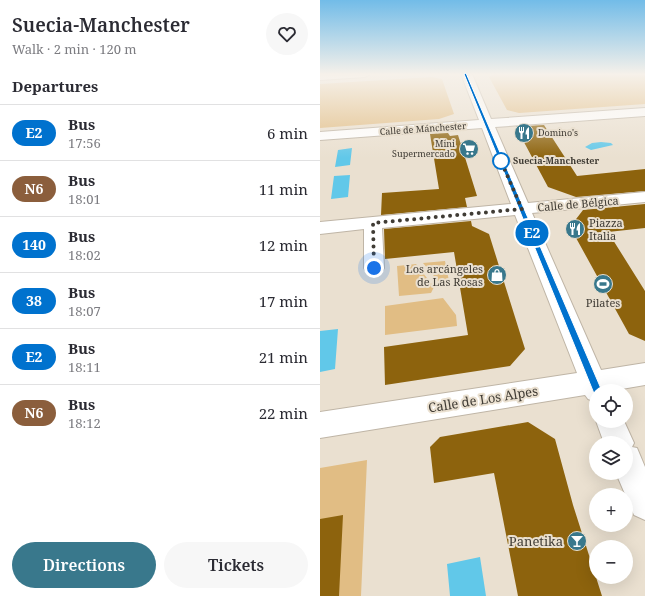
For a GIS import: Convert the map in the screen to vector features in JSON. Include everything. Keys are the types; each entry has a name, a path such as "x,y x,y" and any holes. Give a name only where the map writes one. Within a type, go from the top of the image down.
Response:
{"street":[{"path":"477,102 595,384"},
{"name":"Calle de Mánchester","path":"320,136 645,112"},
{"name":"Calle de Bélgica","path":"320,228 645,197"},
{"path":"373,223 374,268"},
{"name":"Calle de Los Alpes","path":"604,384 645,374"},
{"name":"Calle de Los Alpes","path":"320,425 589,387"},
{"path":"633,476 645,504"}],"shaded area":[{"path":"320,102 450,102 454,114 439,119 320,128"},
{"path":"503,102 645,102 645,104 519,113 507,110"},
{"path":"445,261 449,281 439,282 423,263"},
{"path":"416,264 434,287 431,293 399,296 397,266"},
{"path":"443,298 456,315 457,326 385,335 385,306"},
{"path":"367,460 361,596 320,596 320,468"}],"water":[{"path":"592,143 611,143 613,145 591,150 585,147"},
{"path":"352,148 350,165 335,167 338,150"},
{"path":"350,175 348,197 331,199 334,176"},
{"path":"338,329 335,369 320,372 320,331"},
{"path":"480,557 486,596 450,596 447,564"}],"building":[{"path":"544,125 577,176 645,169 645,191 576,197 548,187 518,131 527,126"},
{"path":"448,133 450,136 458,135 477,196 465,198 467,207 381,215 382,193 439,189 430,134"},
{"path":"645,204 645,228 608,232 645,291 645,341 629,334 570,227 583,210"},
{"path":"471,221 472,226 489,234 525,349 510,366 385,385 384,347 468,335 454,252 385,259 384,229"},
{"path":"528,422 555,439 573,505 589,555 589,584 598,584 602,596 518,596 494,473 434,483 430,447 440,437"},
{"path":"343,515 339,596 320,596 320,519"}],"bus line":[{"name":"E2","path":"477,102 594,384"}],"place":[{"name":"Domino's","path":"524,133"},
{"name":"Mini Supermercado","path":"469,149"},
{"name":"Suecia-Manchester","path":"501,161"},
{"name":"Piazza Italia","path":"575,229"},
{"name":"Los arcángeles de Las Rosas","path":"497,275"},
{"name":"Pilates","path":"603,284"},
{"name":"Panetika","path":"577,541"}],"route":[{"path":"374,268 373,223 522,209 500,159 501,161"}]}
